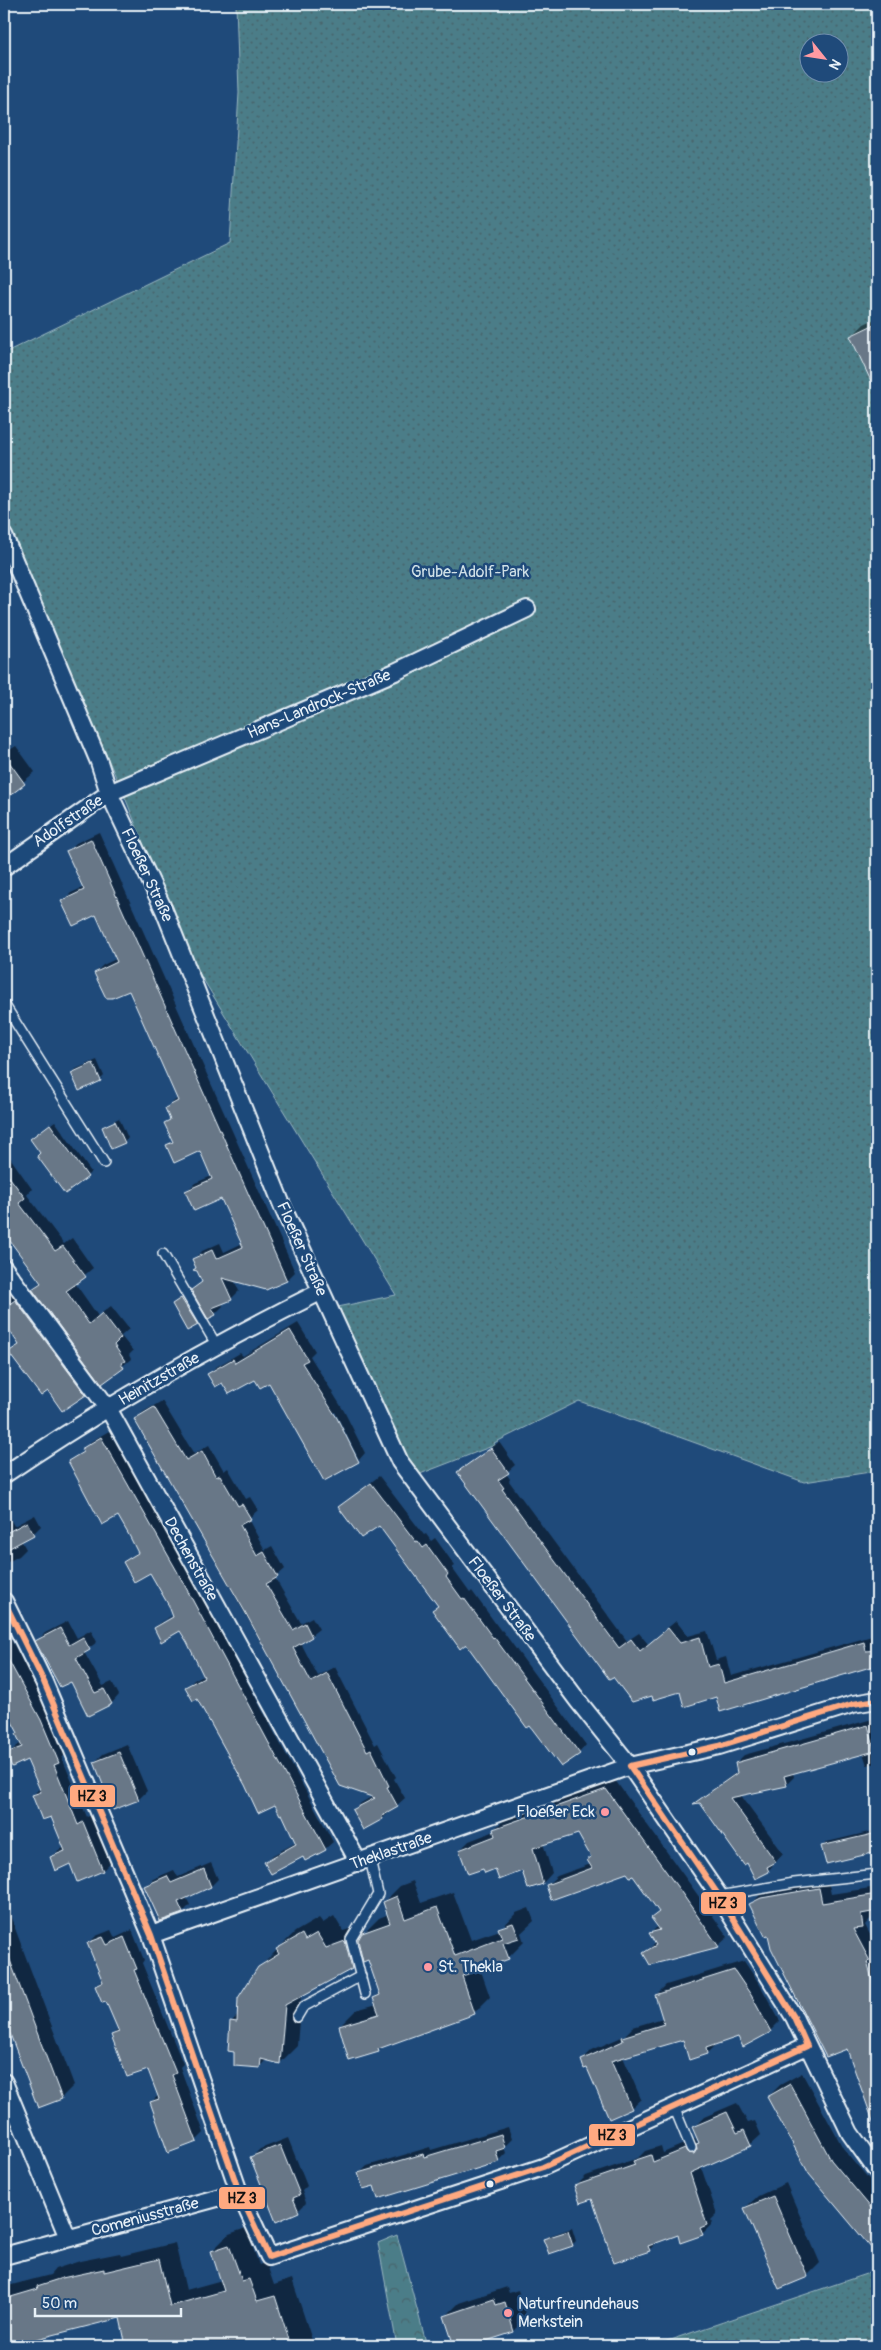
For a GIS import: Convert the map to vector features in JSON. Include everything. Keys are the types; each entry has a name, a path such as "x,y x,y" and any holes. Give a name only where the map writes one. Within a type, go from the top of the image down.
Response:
{"street":[{"name":"Floeßer Straße","path":"4,536 99,762 109,793 150,877 284,1210 320,1292 400,1462 578,1701 630,1766 719,1896 794,2017 806,2046 850,2133 877,2171"},
{"name":"Hans-Landrock-Straße","path":"109,793 395,672 527,608"},
{"name":"Adolfstraße","path":"4,866 109,793"},
{"name":"Dechenstraße","path":"4,1268 108,1408 364,1861"},
{"name":"Heinitzstraße","path":"4,1475 108,1408 256,1324 320,1292"},
{"path":"4,1601 44,1682 151,1935 239,2192 269,2257 543,2167 806,2046"},
{"name":"Theklastraße","path":"151,1935 630,1766 719,1746 853,1704 877,1700"},
{"path":"4,2082 68,2238"},
{"name":"Comeniusstraße","path":"4,2256 239,2192"}],"lane":[{"path":"4,1004 104,1163"},
{"path":"163,1254 217,1346"},
{"path":"364,1861 378,1894 351,1939 365,1994"},
{"path":"719,1896 794,1883 877,1874"},
{"path":"296,2017 303,2007 361,1976"},
{"path":"674,2106 691,2148"}],"green space":[{"name":"Grube-Adolf-Park","path":"236,4 877,4 877,1471 804,1482 579,1401 494,1443 495,1445 420,1474 403,1456 333,1308 396,1295 187,953 126,800 4,522 4,353 230,243 239,93"},
{"path":"397,2235 427,2346 397,2346 378,2243"},
{"path":"877,2265 877,2346 652,2346 866,2274"}],"building":[{"path":"877,323 877,394 850,336"},
{"path":"4,755 25,784 4,800"},
{"path":"91,839 287,1281 266,1290 222,1278 232,1300 212,1308 216,1315 208,1319 191,1290 202,1282 197,1271 193,1270 196,1268 192,1259 212,1250 216,1259 243,1247 221,1199 194,1211 185,1191 212,1179 200,1151 174,1163 166,1145 173,1142 164,1123 170,1120 165,1108 178,1101 129,991 112,998 106,998 94,973 117,962 96,915 73,926 61,901 84,890 66,851"},
{"path":"93,1063 101,1081 79,1091 71,1073"},
{"path":"115,1121 125,1143 111,1149 102,1127"},
{"path":"50,1124 88,1177 65,1194 37,1156 40,1153 30,1139"},
{"path":"4,1170 25,1198 19,1203 55,1251 63,1246 86,1277 66,1291 89,1324 102,1313 121,1338 114,1345 125,1361 121,1363 124,1368 102,1384 32,1289 41,1283 4,1233"},
{"path":"181,1298 198,1325 187,1331 172,1304"},
{"path":"15,1300 86,1395 62,1411 48,1391 41,1396 8,1352 19,1345 4,1322 4,1308"},
{"path":"290,1330 308,1360 302,1363 337,1418 359,1462 324,1481 269,1383 260,1388 255,1380 229,1394 222,1383 215,1387 207,1374 233,1359 235,1363"},
{"path":"154,1407 186,1460 202,1451 216,1477 220,1475 238,1506 242,1504 251,1519 240,1525 257,1556 264,1552 278,1577 266,1584 293,1630 305,1623 312,1637 293,1648 311,1682 327,1673 367,1751 371,1749 389,1786 387,1787 398,1807 382,1816 383,1819 363,1830 352,1810 375,1798 340,1786 244,1610 134,1419"},
{"path":"101,1437 177,1571 326,1850 305,1861 303,1857 271,1874 264,1862 296,1844 282,1814 280,1815 275,1805 258,1813 245,1785 197,1699 193,1701 185,1687 204,1677 187,1642 180,1631 161,1642 154,1628 173,1617 169,1606 150,1573 134,1582 123,1562 138,1553 130,1537 118,1516 102,1525 68,1461 83,1452 81,1449"},
{"path":"491,1448 509,1473 498,1480 504,1488 502,1489 619,1648 631,1639 640,1651 668,1628 680,1643 700,1637 708,1667 719,1664 724,1683 864,1642 866,1651 877,1650 877,1665 720,1712 716,1697 684,1707 680,1692 653,1700 652,1696 632,1702 613,1677 609,1679 457,1472"},
{"path":"371,1483 416,1542 418,1541 423,1548 427,1545 448,1574 446,1577 462,1599 464,1598 494,1637 580,1754 561,1767 530,1726 527,1728 466,1644 460,1649 432,1610 438,1606 379,1526 361,1538 338,1507"},
{"path":"27,1522 34,1535 4,1551 4,1534"},
{"path":"60,1628 69,1645 83,1637 90,1650 76,1658 95,1693 104,1689 112,1704 88,1716 71,1682 60,1687 35,1641"},
{"path":"4,1652 41,1720 59,1763 54,1765 78,1825 83,1822 103,1871 77,1882 70,1864 55,1871 50,1857 65,1851 51,1817 42,1820 32,1795 41,1792 27,1760 12,1767 6,1753 22,1747 16,1734 18,1733 4,1707"},
{"path":"868,1725 875,1751 784,1776 787,1786 730,1798 776,1862 767,1867 769,1872 755,1879 747,1863 744,1865 700,1803 693,1804 737,1773 735,1763"},
{"path":"119,1752 139,1800 113,1810 94,1762"},
{"path":"606,1789 719,1947 650,1965 643,1953 656,1945 649,1933 660,1930 651,1918 659,1912 633,1876 630,1877 627,1873 551,1900 546,1885 592,1868 587,1860 591,1857 578,1834 533,1848 543,1884 528,1889 522,1871 499,1880 495,1869 485,1873 483,1869 468,1874 459,1850 495,1836 493,1829"},
{"path":"877,1833 877,1852 826,1864 821,1846"},
{"path":"204,1869 211,1887 178,1902 183,1913 160,1921 144,1886 167,1876 171,1883"},
{"path":"819,1888 822,1903 877,1894 877,1911 861,1914 863,1928 853,1929 870,1961 867,1962 877,1996 877,2021 873,2023 877,2037 877,2126 875,2127 847,2049 826,2057 771,1948 768,1935 765,1936 749,1904 761,1898"},
{"name":"St. Thekla","path":"397,1896 405,1919 437,1907 455,1956 502,1938 498,1928 513,1923 519,1938 503,1943 509,1959 462,1976 475,2014 378,2049 379,2052 349,2061 339,2026 379,2014 373,1998 380,1995 368,1960 363,1962 358,1940 362,1933 390,1923 383,1902"},
{"path":"317,1933 326,1948 345,1941 352,1969 285,2005 280,2064 261,2059 260,2068 234,2066 234,2052 228,2051 230,2021 237,2022 238,1998 258,1967 279,1954 276,1949 302,1934 305,1940"},
{"path":"103,1937 107,1945 124,1937 137,1969 134,1970 176,2073 172,2075 197,2142 168,2153 150,2102 159,2099 148,2070 127,2077 111,2035 119,2032 106,2002 102,2003 95,1986 103,1982 87,1943"},
{"path":"5,1947 62,2099 38,2108 4,2018"},
{"path":"734,1970 751,1995 771,2032 743,2047 738,2037 706,2048 707,2054 689,2060 683,2040 611,2061 632,2109 609,2119 587,2068 584,2069 581,2060 623,2041 622,2037 664,2024 655,1995"},
{"path":"790,2084 831,2160 877,2215 877,2255 809,2174 767,2097"},
{"path":"727,2112 737,2133 744,2130 751,2146 690,2173 707,2225 700,2228 703,2235 680,2243 678,2235 648,2246 650,2251 614,2263 592,2199 580,2203 574,2186 635,2165 633,2161 651,2155 653,2162 685,2149 688,2153 694,2154 697,2149 696,2144 699,2143 692,2127"},
{"path":"501,2134 505,2148 496,2151 499,2162 378,2199 374,2186 363,2189 358,2173 423,2154 424,2157"},
{"path":"280,2145 300,2195 293,2198 299,2212 276,2222 250,2157"},
{"path":"773,2196 808,2277 779,2289 744,2208"},
{"path":"568,2231 573,2246 549,2254 543,2239"},
{"path":"229,2245 242,2281 249,2279 257,2301 275,2296 291,2346 126,2346 120,2318 25,2342 26,2346 4,2346 4,2299 38,2289 37,2286 62,2278 104,2269 104,2272 159,2259 170,2306 224,2291 211,2251"},
{"path":"494,2299 496,2305 505,2302 514,2332 471,2346 454,2346 444,2316"}],"transit line":[{"path":"4,1601 44,1682 151,1935 239,2192 269,2257 543,2167 807,2046"},
{"path":"630,1766 719,1746 853,1704 877,1700"},
{"path":"630,1766 719,1896 794,2017 807,2046"}],"place":[{"name":"Floeßer Eck","path":"605,1812"},
{"name":"St. Thekla","path":"428,1967"},
{"name":"Naturfreundehaus Merkstein","path":"508,2313"}]}
